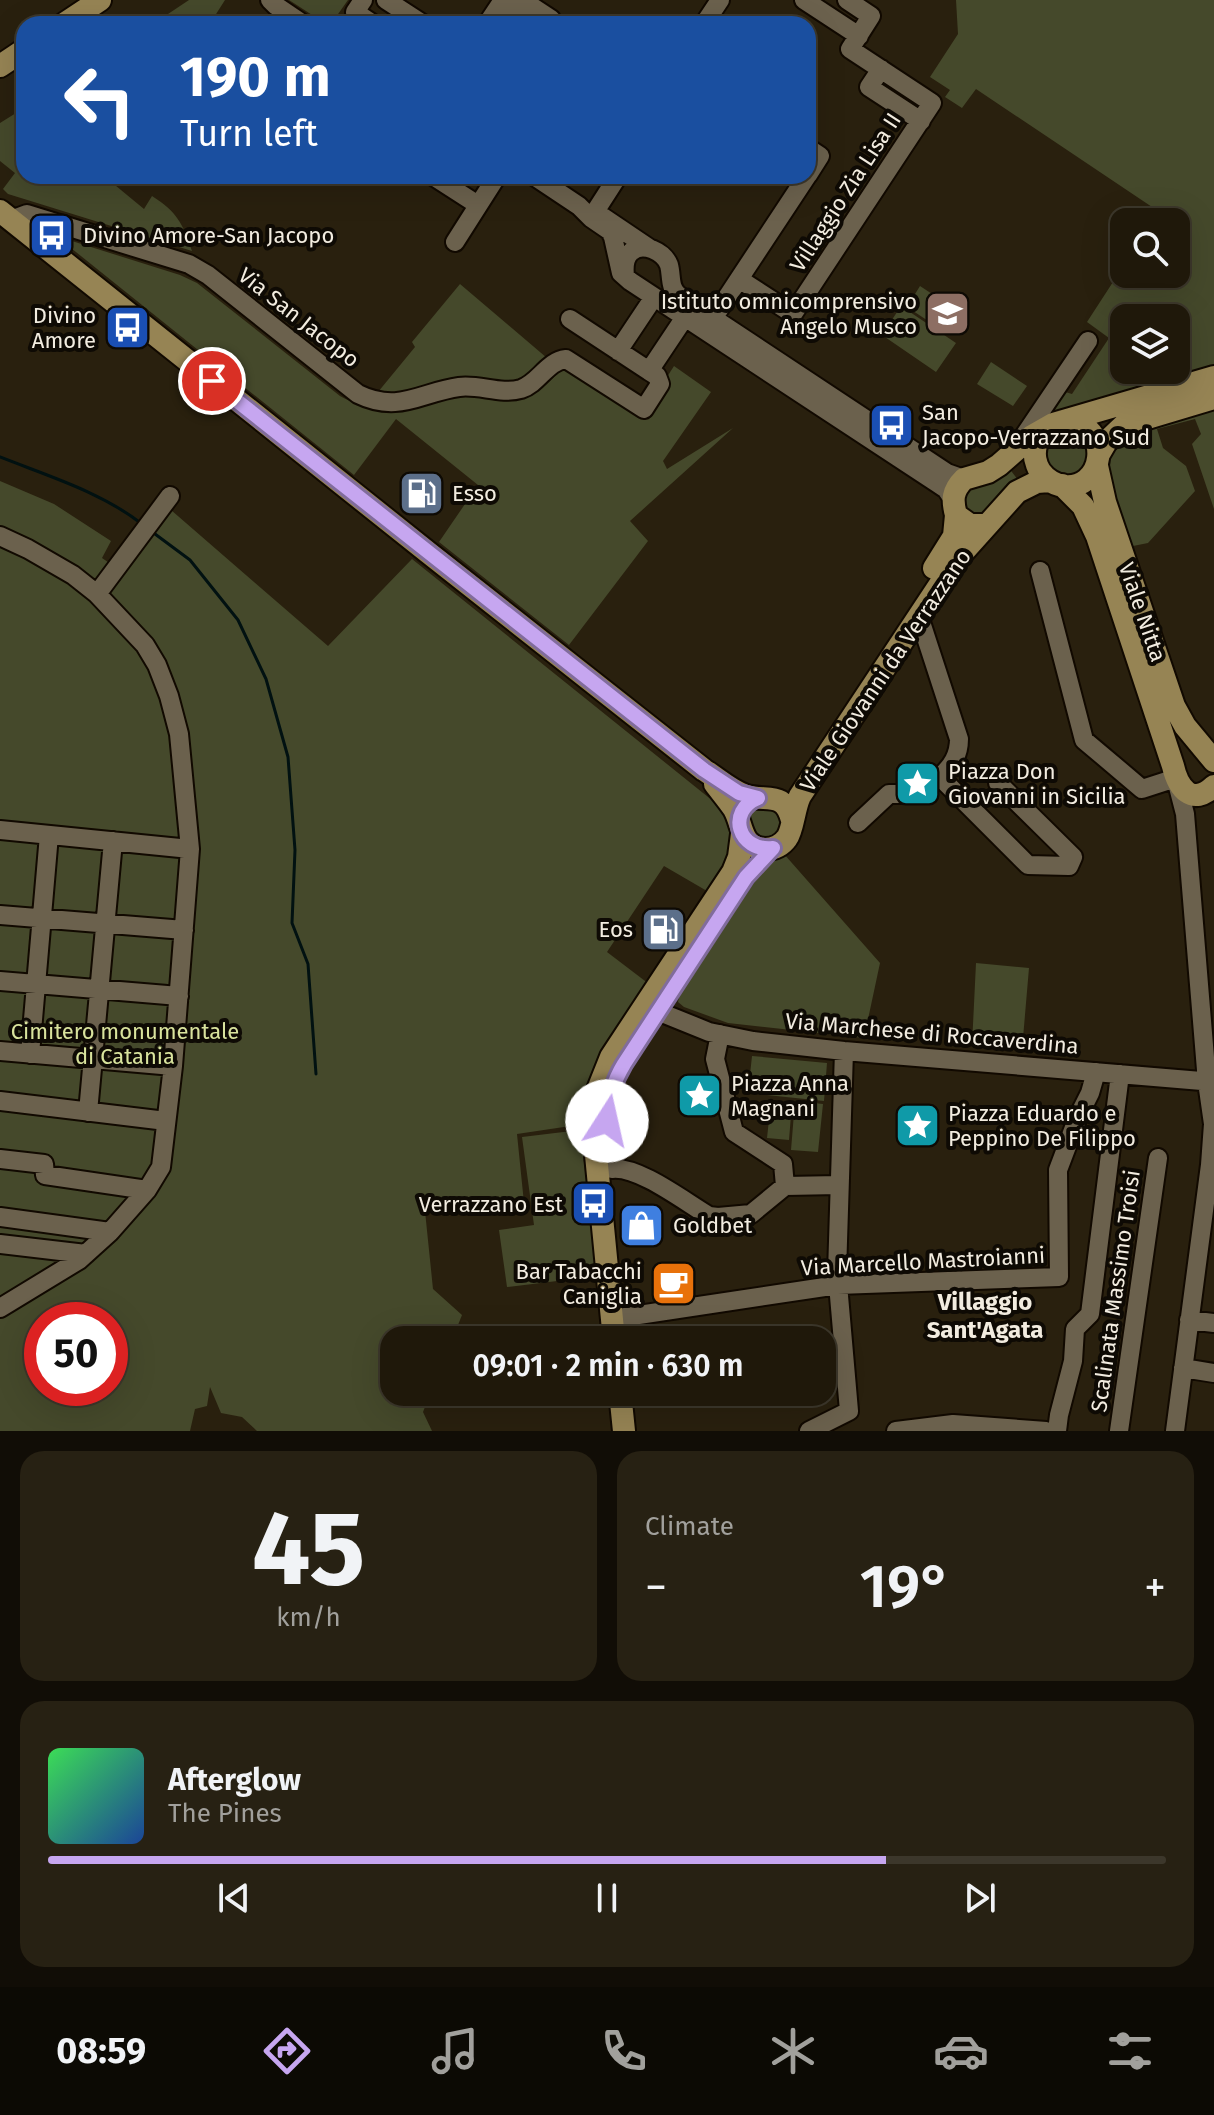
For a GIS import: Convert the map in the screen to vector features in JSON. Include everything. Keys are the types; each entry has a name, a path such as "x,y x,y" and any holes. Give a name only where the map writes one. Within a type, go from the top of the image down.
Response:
{"main road":[{"path":"76,16 100,0"},
{"path":"6,216 704,770 739,793 784,804 792,820 787,837 773,848 713,914"},
{"path":"964,479 988,472 1051,421 1214,377"},
{"path":"1056,483 1080,483 1090,476 1106,442 1124,425 1214,398"},
{"path":"1051,421 1077,423 1089,429 1097,441 1098,460"},
{"path":"1051,421 1038,440 1035,457 1038,468 1083,506 1090,519 1175,775 1186,792 1206,790"},
{"name":"Viale Nitta","path":"1098,460 1105,502 1174,706 1185,726 1211,756"},
{"name":"Viale Giovanni da Verrazzano","path":"763,797 788,788 949,545 956,527 956,489 964,479"},
{"name":"Viale Giovanni da Verrazzano","path":"792,820 800,796 956,560 1017,492 1037,482 1056,483"},
{"path":"955,507 970,525 987,525"},
{"path":"1175,775 1176,756 1185,748 1195,746 1211,756"},
{"path":"704,770 734,809 749,842 758,847 773,848"},
{"path":"621,1326 594,1139 597,1092 604,1070 653,1006 713,914 737,865 747,805 763,797"},
{"path":"621,1326 608,1103 653,1006"},
{"path":"621,1406 624,1431"},
{"path":"635,1406 638,1431"}],"street":[{"path":"270,0 292,16"},
{"path":"361,16 355,12 363,0"},
{"path":"386,0 411,16"},
{"path":"534,16 547,0"},
{"path":"804,0 859,36"},
{"name":"Villaggio Zia Lisa II","path":"739,279 793,314 932,103 850,49 871,16 847,0"},
{"path":"502,1 528,16"},
{"path":"445,184 478,205"},
{"path":"455,242 492,184"},
{"path":"546,184 665,258 674,290 947,473 964,479"},
{"path":"588,212 611,184"},
{"path":"714,317 802,184"},
{"path":"588,212 610,231 618,267 625,278 937,483 950,494 955,507"},
{"name":"Via San Jacopo","path":"6,216 27,214 189,264 208,275 370,400 412,400 460,387 520,389 556,361 566,359 644,409 660,384 657,376 649,371"},
{"path":"625,278 628,255 638,247 649,248"},
{"path":"618,351 654,297"},
{"path":"570,319 649,371 685,317"},
{"path":"1051,421 1088,341"},
{"path":"97,594 166,501"},
{"path":"0,536 73,575 97,594 145,645 169,696 179,734 190,849 173,1066 161,1167 147,1190 86,1254 0,1308"},
{"path":"1040,571 1084,740 1142,789 1175,775 1185,814 1213,1124 1205,1265 1189,1320 1175,1431"},
{"path":"858,823 889,794 918,794 950,767 959,750 959,739 919,616"},
{"path":"940,777 1028,865 1069,866 1073,857 998,783"},
{"path":"1185,814 1188,806 1206,790"},
{"path":"0,830 190,849"},
{"path":"30,1054 49,835"},
{"path":"88,1112 113,841"},
{"path":"0,915 184,930"},
{"path":"0,981 179,996"},
{"name":"Via Marchese di Roccaverdina","path":"653,1006 681,1021 753,1041 1211,1082"},
{"path":"720,1034 715,1059 734,1132 783,1164 785,1186"},
{"path":"0,1051 173,1066"},
{"path":"809,1431 849,1411 838,1285 844,1051"},
{"name":"Via Marcello Mastroianni","path":"636,1326 838,1285 1059,1277 1058,1170 1096,1072"},
{"path":"1057,1431 1073,1361 1075,1329 1090,1314 1120,1074"},
{"path":"0,1101 166,1121"},
{"name":"Scalinata Massimo Troisi","path":"1119,1431 1158,1158"},
{"path":"0,1159 44,1164 45,1175 147,1190"},
{"path":"612,1169 622,1168 640,1174 709,1216 718,1217 751,1214 785,1186 839,1185"},
{"path":"0,1217 110,1232"},
{"path":"0,1244 86,1254"},
{"path":"1189,1320 1214,1323"},
{"path":"1183,1368 1214,1373"},
{"path":"896,1431 953,1424 1046,1431"}],"green space":[{"path":"189,0 225,0 215,16 165,16"},
{"path":"289,0 348,0 337,16 314,16"},
{"path":"956,0 1214,0 1214,368 1190,375 1190,304 1110,304 1110,384 1157,384 1058,412 1053,410 1052,406 1062,391 1072,394 1109,338 1087,322 1110,287 1190,288 1190,208 1154,208 976,89 962,108 945,97 950,90 930,77 958,34"},
{"path":"16,113 16,184 114,184 144,209 152,196 178,219 192,251 8,194 3,189 15,173 0,161 0,123"},
{"path":"56,236 197,283 340,396 364,407 398,410 466,396 514,401 539,390 566,366 642,416 674,366 711,392 663,461 667,469 733,428 630,521 648,541 569,645 439,542 478,485 396,419 354,475"},
{"path":"460,284 547,358 529,374 509,382 459,377 406,393 378,392 415,347 412,342"},
{"path":"920,286 961,313 948,334 907,307"},
{"path":"901,306 956,343 936,372 882,335"},
{"path":"991,362 1027,386 1013,406 977,384"},
{"path":"1214,408 1214,509 1192,444 1201,434 1195,419 1157,429 1163,448 1186,466 1195,491 1148,543 1128,547 1107,468 1111,455 1127,434"},
{"path":"1074,428 1093,454 1079,476 1053,475 1041,445 1044,439"},
{"path":"1009,468 1021,484 989,515 970,518 960,495 962,491"},
{"name":"Cimitero monumentale di Catania","path":"0,481 54,504 111,541 102,558 124,573 171,510 328,646 412,559 713,801 729,825 731,846 728,857 707,891 664,866 607,952 649,984 594,1069 586,1093 584,1124 517,1134 524,1203 425,1211 433,1289 462,1315 458,1326 380,1326 380,1406 425,1406 423,1412 432,1431 257,1431 242,1417 221,1413 210,1387 207,1406 195,1409 190,1431 0,1431"},
{"path":"752,806 778,806 785,831 763,844 744,818"},
{"path":"784,854 880,963 864,1038 728,1023 678,1002 761,872"},
{"path":"976,963 1029,968 1022,1050 972,1045"},
{"path":"752,1056 827,1063 824,1101 748,1093"},
{"path":"771,1101 792,1103 789,1140 767,1138"},
{"path":"795,1101 823,1104 818,1152 791,1150"},
{"path":"580,1130 598,1276 507,1287 499,1230 534,1225 522,1137"}],"waterway":[{"path":"0,457 92,494 142,524"},
{"path":"151,531 190,560 238,620 266,679 288,757 295,850 292,923 308,964 316,1074"}],"place":[{"name":"Divino Amore-San Jacopo","path":"52,235"},
{"name":"Istituto omnicomprensivo Angelo Musco","path":"948,314"},
{"name":"Divino Amore","path":"127,328"},
{"name":"San Jacopo-Verrazzano Sud","path":"891,425"},
{"name":"Esso","path":"421,493"},
{"name":"Piazza Don Giovanni in Sicilia","path":"917,784"},
{"name":"Eos","path":"664,929"},
{"name":"Piazza Anna Magnani","path":"700,1096"},
{"name":"Piazza Eduardo e Peppino De Filippo","path":"917,1126"},
{"name":"Verrazzano Est","path":"594,1204"},
{"name":"Goldbet","path":"642,1225"},
{"name":"Bar Tabacchi Caniglia","path":"673,1284"}],"district":[{"name":"Villaggio Sant'Agata","path":"985,1316"}],"route":[{"path":"212,381 704,770 739,793 758,798 744,808 740,829 753,845 773,848 746,877 616,1077 608,1103 607,1121"}]}
